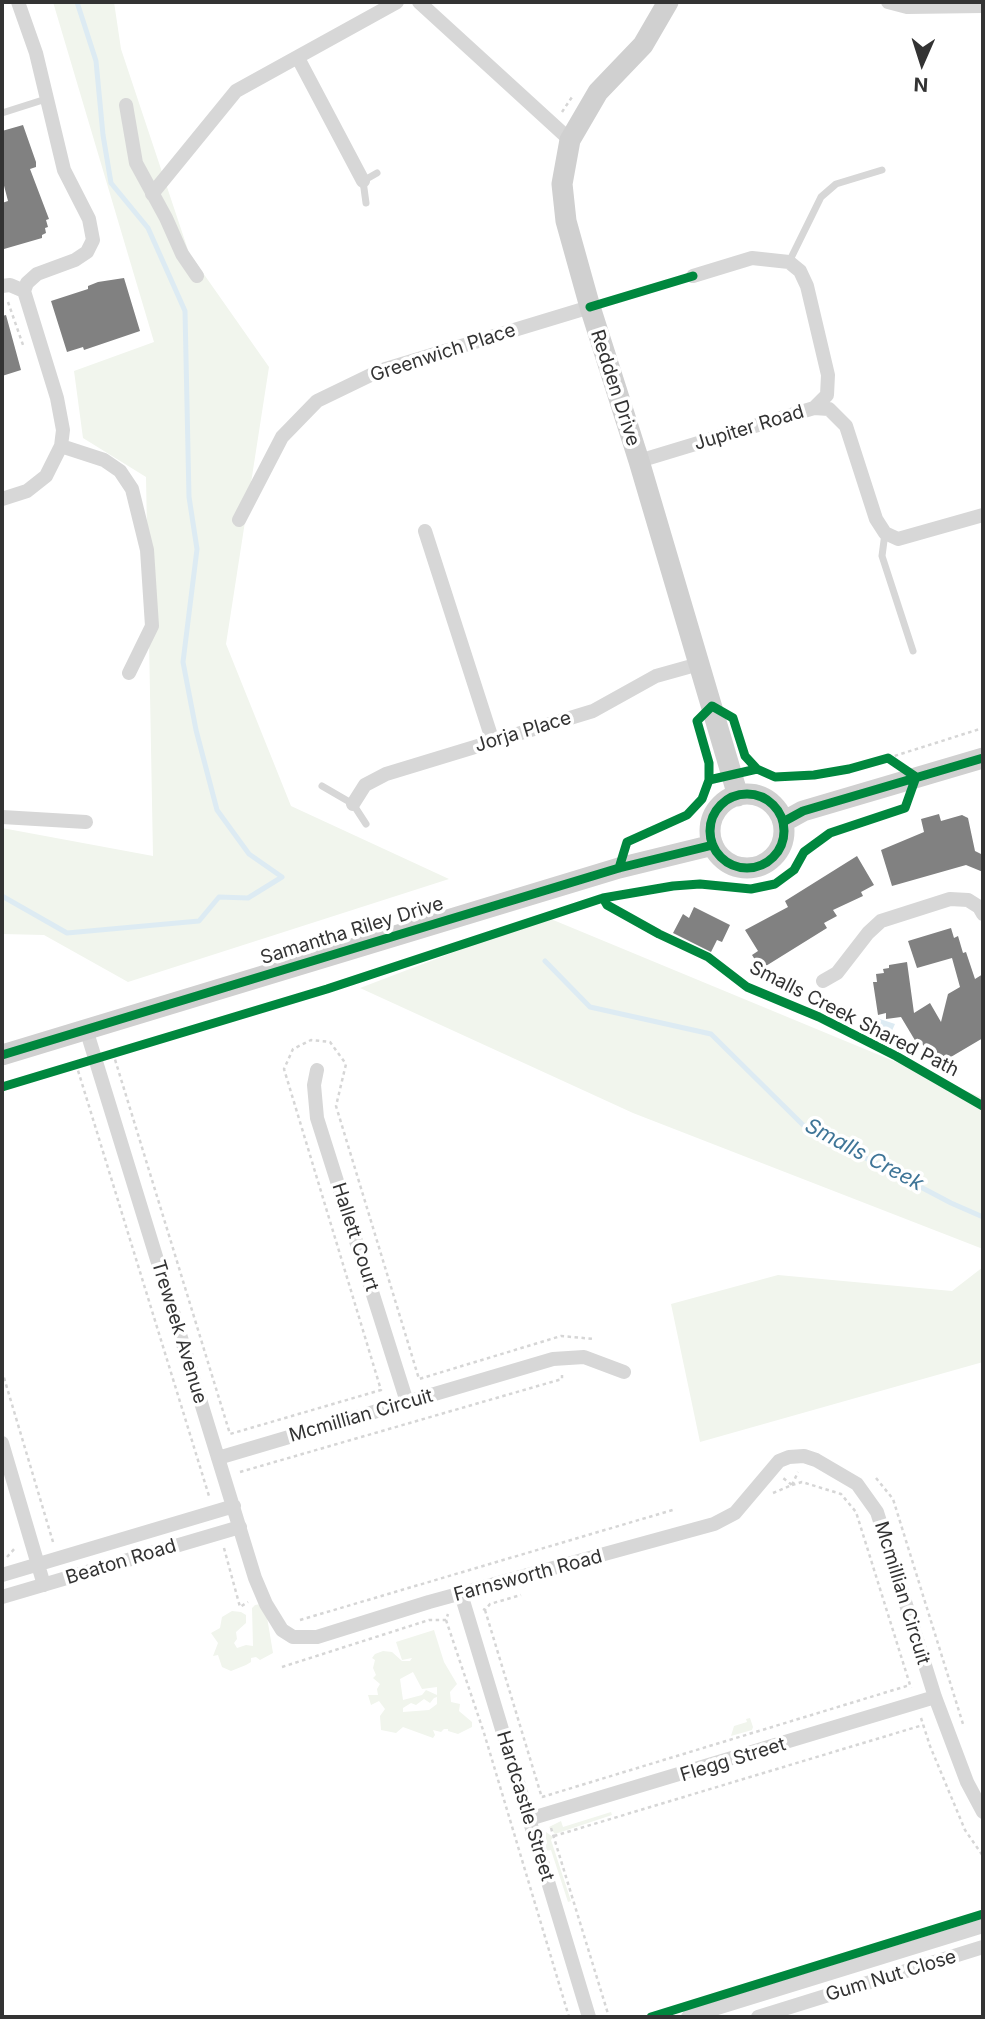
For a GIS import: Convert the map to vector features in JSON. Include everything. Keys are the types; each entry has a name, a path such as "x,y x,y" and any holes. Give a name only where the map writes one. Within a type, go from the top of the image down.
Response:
{"main road":[{"name":"Redden Drive","path":"668,2 643,45 598,92 570,140 562,184 566,221 590,307 639,461 738,796"},
{"path":"783,822 803,810 983,758"},
{"path":"738,796 764,799 772,805 783,822 782,844 768,861 758,866 736,866 726,862 713,845 710,825 713,816 726,801 738,796"},
{"name":"Samantha Riley Drive","path":"2,1055 619,868 713,845"}],"street":[{"path":"2,499 27,491 46,476 61,446 63,430 57,398 24,291 27,283 37,274 75,260 87,252 93,240 89,219 64,170 36,53 18,2"},
{"path":"152,194 236,92 397,2"},
{"path":"419,2 570,140"},
{"path":"888,2 907,7 983,6"},
{"path":"298,58 363,181"},
{"path":"126,105 136,163 182,254 197,276"},
{"path":"693,276 752,258 789,262 800,271 807,286 828,375 827,395 814,408"},
{"path":"2,286 10,285 24,291"},
{"name":"Greenwich Place","path":"239,520 282,437 317,401 379,371 590,307"},
{"name":"Jupiter Road","path":"639,461 814,408 830,409 846,426 876,519 885,533"},
{"path":"61,446 104,460 120,471 132,489 146,550 152,626 129,673"},
{"path":"885,533 898,539 983,517"},
{"path":"425,531 493,741"},
{"name":"Jorja Place","path":"353,804 365,785 386,774 593,710 656,676 699,664"},
{"path":"2,817 86,822"},
{"path":"823,981 837,973 881,920 950,899 968,900 979,907 983,914"},
{"name":"Treweek Avenue","path":"86,1029 255,1578 265,1604 281,1628"},
{"name":"Hallett Court","path":"317,1070 314,1085 317,1118 407,1402"},
{"name":"Mcmillian Circuit","path":"218,1458 562,1358 583,1357 624,1372"},
{"path":"2,1443 44,1585"},
{"name":"Mcmillian Circuit","path":"759,1483 779,1461 804,1456 816,1460 858,1485 868,1496 881,1521 935,1697 967,1782 983,1812"},
{"name":"Farnsworth Road","path":"281,1628 293,1636 317,1637 429,1602 714,1524 735,1513 759,1483"},
{"name":"Beaton Road","path":"2,1575 234,1506"},
{"name":"Beaton Road","path":"2,1597 240,1527"},
{"name":"Hardcastle Street","path":"461,1594 589,2017"},
{"name":"Flegg Street","path":"529,1819 935,1697"},
{"name":"Gum Nut Close","path":"688,2017 983,1926"},
{"name":"Gum Nut Close","path":"758,2017 983,1947"}],"lane":[{"path":"2,113 47,98"},
{"path":"789,262 821,197 836,184 882,170"},
{"path":"366,203 363,181 377,173"},
{"path":"885,533 882,556 913,651"},
{"path":"322,786 353,804 366,824"}],"path":[{"path":"24,291 8,301 24,348"},
{"path":"875,761 983,728"},
{"path":"888,758 916,777"},
{"path":"113,1053 230,1434 381,1390 284,1069 293,1049 311,1040 330,1042 346,1065 336,1106 419,1379 561,1336 594,1339"},
{"path":"63,1068 126,1049"},
{"path":"76,1065 213,1513"},
{"path":"240,1472 562,1379 562,1358"},
{"path":"2,1371 55,1547"},
{"path":"876,1478 893,1499 964,1725"},
{"path":"792,1485 802,1482 841,1494 856,1512 923,1725 965,1830 983,1856"},
{"path":"281,1628 676,1509"},
{"path":"219,1533 240,1606"},
{"path":"2,1562 17,1546"},
{"path":"446,1620 484,1733 569,2017"},
{"path":"541,1797 910,1685"},
{"path":"554,1836 923,1725"}],"shaded area":[{"path":"53,2 114,2 121,49 189,253 269,367 226,644 291,806 449,879 128,982 44,935 2,934 2,828 153,856 146,477 83,438 74,371 154,342"},
{"path":"546,917 983,1098 983,1249 633,1113 360,988"},
{"path":"877,1018 895,1024 890,1035 872,1026"},
{"path":"983,1267 983,1362 700,1442 671,1304 778,1275 952,1291"},
{"path":"261,1604 266,1611 273,1653 260,1660 251,1658 251,1662 231,1671 222,1667 218,1655 213,1656 218,1643 211,1633 220,1628 222,1617 232,1611 241,1612 246,1615 246,1623 236,1632 237,1639 234,1643 237,1648 253,1646 252,1608"},
{"path":"434,1630 444,1662 457,1684 450,1692 451,1702 460,1704 459,1711 472,1722 472,1727 458,1734 448,1729 441,1732 433,1730 433,1738 403,1727 396,1733 381,1730 380,1716 385,1709 379,1701 371,1705 368,1695 378,1695 380,1684 373,1678 376,1675 373,1668 375,1660 372,1658 383,1651 392,1652 402,1661 410,1661 412,1658 402,1660 396,1642","holes":["413,1672 422,1689 437,1687 437,1695 426,1690 422,1695 403,1700 400,1679","437,1697 437,1704 429,1710 403,1712 403,1708 411,1703 416,1705 424,1699 430,1703"]},
{"path":"750,1718 752,1730 731,1736 734,1726 747,1722 746,1719"},
{"path":"611,1812 612,1815 555,1834 549,1827 561,1821 563,1827"},
{"path":"546,1832 553,1837 551,1840 571,1901 568,1902 551,1850 546,1851"}],"building":[{"path":"23,125 36,162 36,167 30,169 49,219 46,220 48,227 45,228 46,233 42,238 4,249 2,203 8,201 2,178 2,131"},
{"path":"124,278 140,331 84,350 83,347 67,352 51,301 88,289 88,286 98,282"},
{"path":"6,315 21,370 2,376 2,316"},
{"path":"939,814 941,821 962,815 968,818 975,851 983,855 983,872 966,865 892,886 881,850 924,832 921,819"},
{"path":"857,856 874,885 861,892 863,896 833,910 837,916 824,923 827,928 761,969 752,955 758,951 745,930 788,907 785,901"},
{"path":"694,907 730,925 722,942 717,940 711,952 673,933 683,914 689,918"},
{"path":"951,928 954,938 958,936 963,953 966,952 975,979 983,974 983,1038 939,1064 931,1049 926,1051 922,1043 919,1047 901,1017 886,1019 886,1013 878,1015 873,982 877,982 876,974 884,973 883,969 889,968 889,965 907,962 914,1013 930,1003 941,1022 948,994 960,987 952,958 917,968 908,941"}],"waterway":[{"path":"2,896 67,933 199,921 219,897 248,898 282,877 249,854 217,810 196,730 183,662 197,549 189,497 185,311 148,228 111,183 96,61 77,2"},
{"name":"Smalls Creek","path":"545,961 590,1007 711,1034 803,1125 983,1217"}],"cycle path":[{"path":"590,307 693,276"},
{"path":"709,780 709,763 697,721 712,706 733,718 745,756 757,769"},
{"path":"2,1087 327,989 603,898 673,886 700,884 751,889 775,884 794,870 804,852 830,833 905,808 916,777 888,758 814,775 775,777 757,769 709,780 702,799 687,815 627,842 619,868"},
{"path":"783,822 803,811 983,758"},
{"path":"747,794 761,797 773,805 781,817 784,831 781,845 773,857 761,865 747,868 733,865 721,857 713,845 710,831 713,817 721,805 733,797 747,794"},
{"path":"2,1055 619,868 713,845"},
{"name":"Smalls Creek Shared Path","path":"603,898 607,905 708,957 747,987 819,1017 896,1056 983,1106"},
{"path":"651,2017 983,1914"}]}
